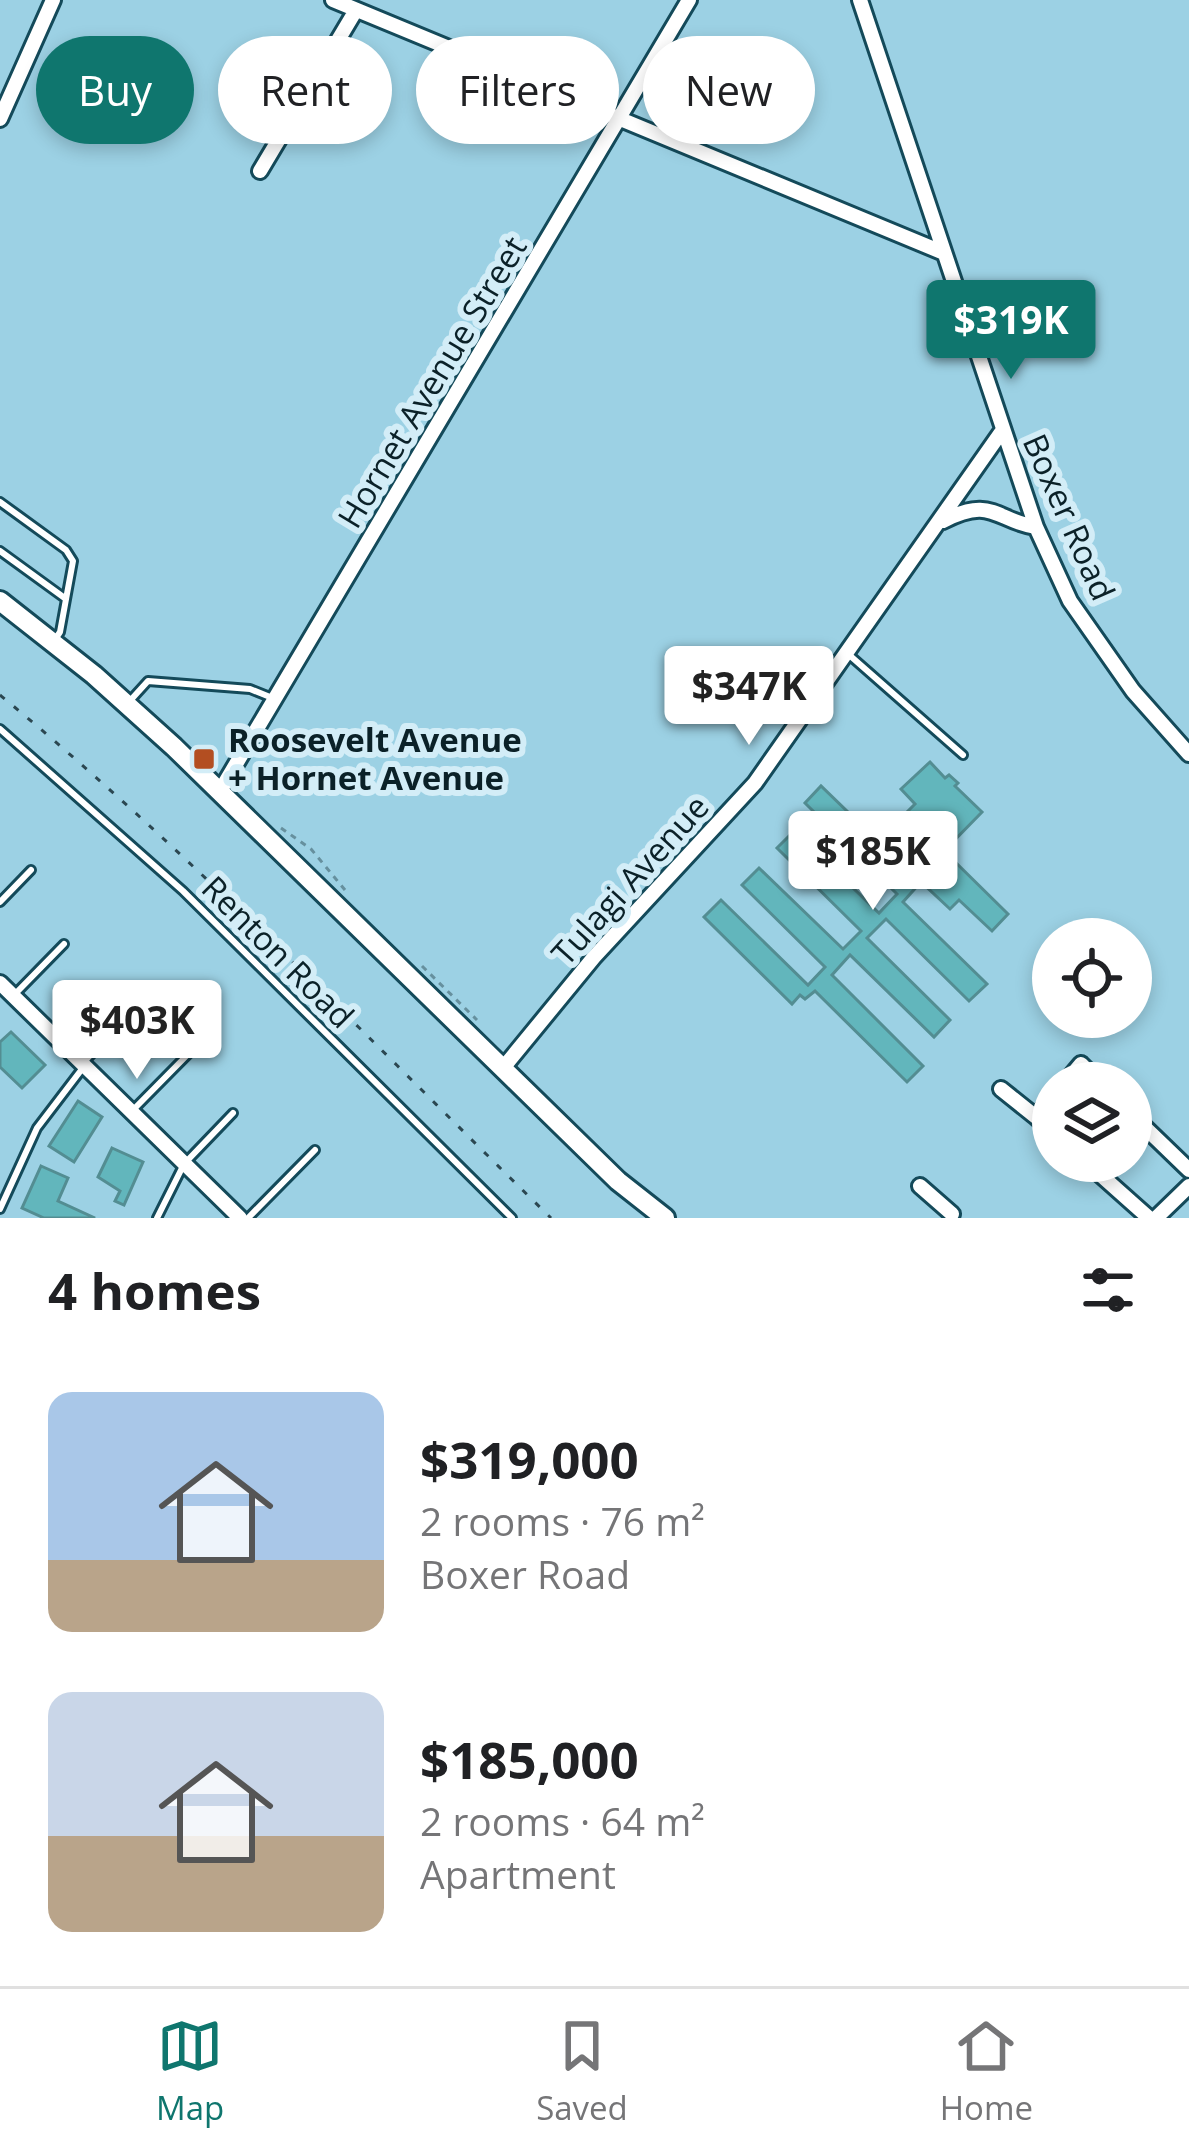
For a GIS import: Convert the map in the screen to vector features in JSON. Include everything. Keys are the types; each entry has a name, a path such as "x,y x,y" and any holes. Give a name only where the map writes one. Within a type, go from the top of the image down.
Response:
{"main road":[{"path":"0,601 127,704 220,791 618,1181 650,1218"},
{"path":"618,1181 665,1218"}],"street":[{"path":"0,119 52,0"},
{"path":"334,0 418,36"},
{"name":"Hornet Avenue Street","path":"619,121 689,0"},
{"name":"Boxer Road","path":"860,0 1036,526 1070,601 1133,691 1189,754"},
{"path":"260,171 356,10"},
{"path":"619,121 944,253"},
{"name":"Hornet Avenue Street","path":"220,791 605,144"},
{"name":"Tulagi Avenue","path":"503,1068 595,957 754,783 1002,431"},
{"path":"939,524 967,511 987,510 1036,526"},
{"path":"0,983 244,1218"},
{"path":"1001,1089 1032,1114"},
{"path":"1152,1134 1189,1170"},
{"path":"1110,1182 1152,1218 1189,1186"},
{"path":"920,1186 952,1217"}],"lane":[{"path":"0,502 66,550 73,561 60,632 53,641"},
{"path":"0,551 66,599"},
{"path":"848,653 963,755"},
{"path":"127,704 148,681 250,689 274,699"},
{"name":"Renton Road","path":"0,729 183,891 512,1218"},
{"path":"0,902 32,870"},
{"path":"14,995 64,944"},
{"path":"0,1209 38,1128 83,1065 154,988"},
{"path":"132,1112 202,1040"},
{"path":"157,1218 184,1164 233,1113"},
{"path":"244,1218 315,1150"}],"path":[{"path":"281,828 310,849 345,890"},
{"path":"422,966 477,1019"}],"building":[{"path":"930,762 945,778 949,775 958,783 955,786 982,812 944,851 1008,914 992,931 959,900 950,909 921,882 903,902 987,984 969,1001 886,919 867,938 950,1020 934,1037 850,955 832,975 923,1066 907,1082 815,991 805,999 800,995 792,1004 704,917 721,900 808,985 825,967 742,885 759,868 843,949 861,931 777,848 794,831 879,913 897,894 805,803 821,786 914,876 933,857 899,820 915,804 901,789"},
{"path":"11,1032 45,1065 22,1088 0,1067 0,1042"},
{"path":"78,1101 102,1117 74,1162 49,1146"},
{"path":"112,1148 143,1162 124,1205 115,1201 120,1191 98,1177"},
{"path":"41,1166 68,1178 58,1201 95,1218 44,1218 22,1208"}],"railway":[{"path":"0,695 212,885 551,1218"}],"place":[{"name":"Roosevelt Avenue + Hornet Avenue","path":"204,759"}]}
